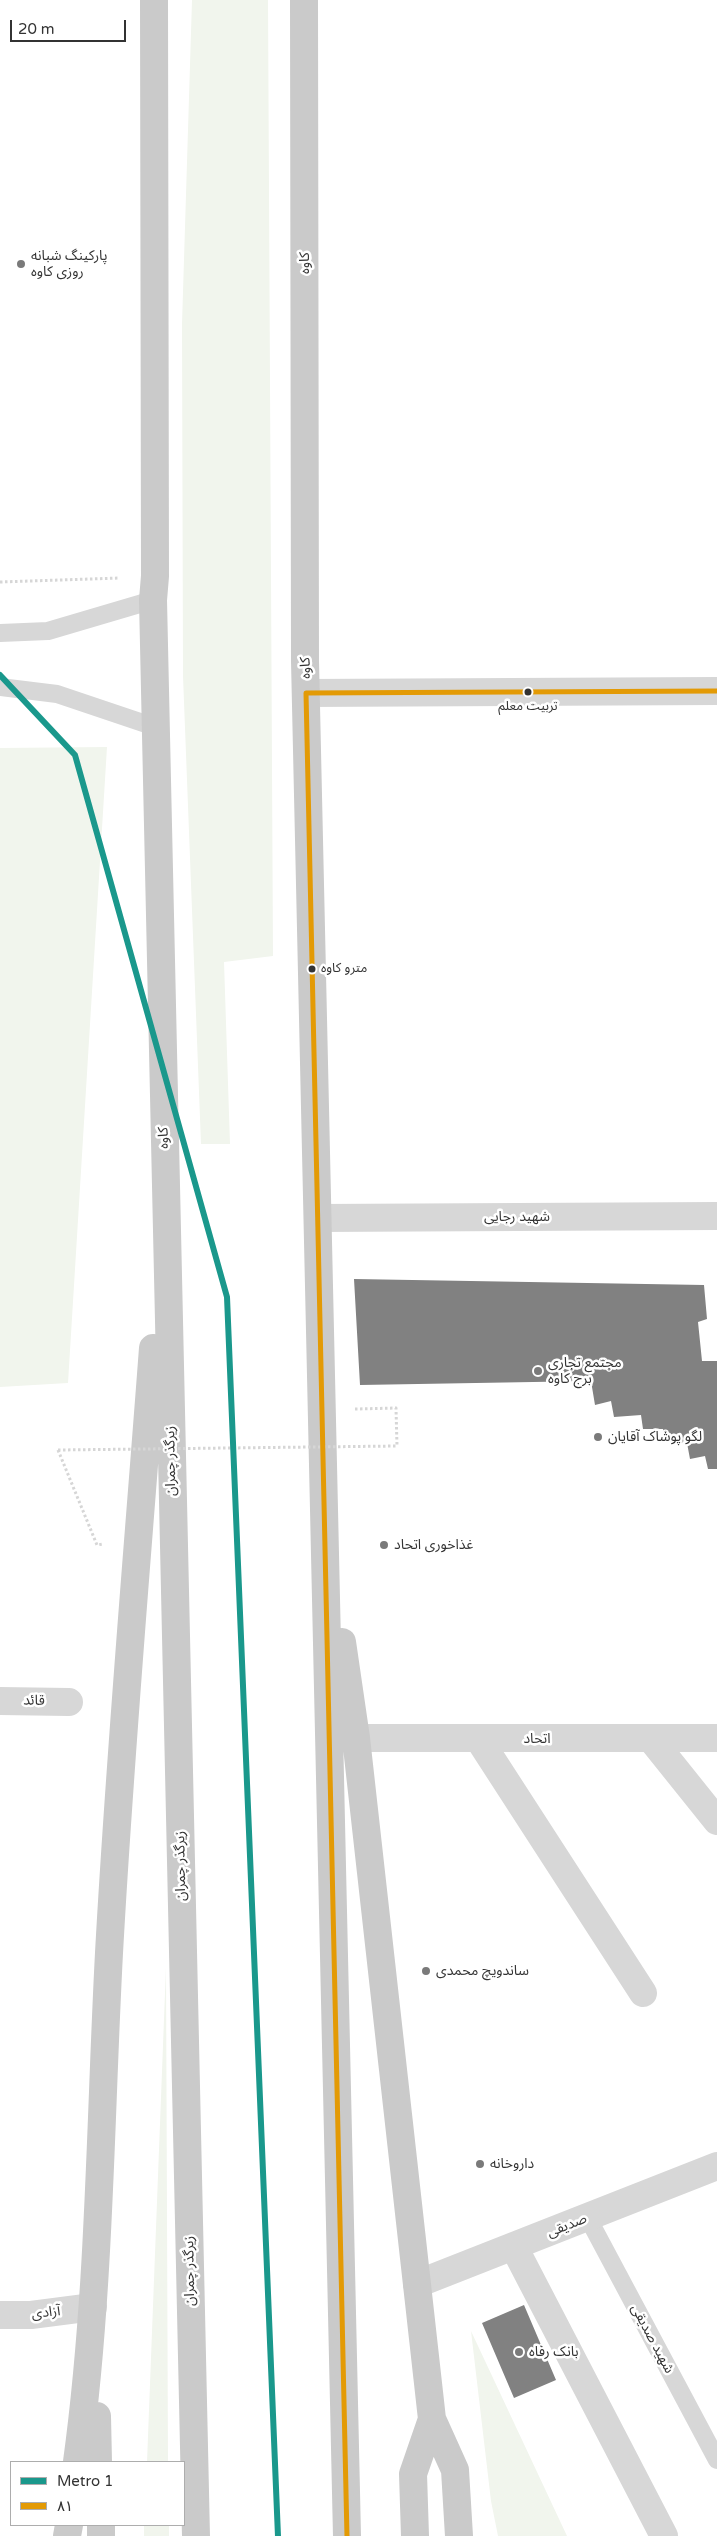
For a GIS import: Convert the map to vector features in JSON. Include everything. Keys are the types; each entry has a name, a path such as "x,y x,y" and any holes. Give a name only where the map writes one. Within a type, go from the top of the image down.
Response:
{"main road":[{"name":"کاوه","path":"154,0 155,727 165,1197"},
{"name":"کاوه","path":"304,0 306,694 324,1516"},
{"path":"77,2461 87,2389 93,2307 109,1952 125,1707 165,1197"},
{"name":"زیرگذر چمران","path":"165,1197 196,2536"},
{"path":"324,1516 356,1738 432,2419 455,2470 461,2530"},
{"path":"324,1516 347,2536"},
{"path":"93,2307 98,2461"},
{"path":"415,2536 413,2474 432,2419"}],"street":[{"path":"306,694 717,691"},
{"name":"شهید رجایی","path":"318,1218 717,1216"},
{"name":"قائد","path":"0,1701 69,1702"},
{"name":"اتحاد","path":"356,1738 652,1740 717,1738"},
{"path":"478,1738 643,1993"},
{"path":"652,1740 717,1821"},
{"name":"صدیقی","path":"416,2284 717,2166"},
{"path":"514,2247 664,2536"},
{"name":"آزادی","path":"0,2315 31,2315 93,2307"}],"lane":[{"path":"0,633 48,631 154,588"},
{"path":"0,687 57,694 155,727"},
{"name":"شهید صدیقی","path":"588,2218 717,2460"}],"path":[{"path":"0,582 154,588"},
{"path":"96,1545 58,1450 397,1446 396,1408 322,1410"}],"shaded area":[{"path":"192,0 268,0 273,956 224,962 230,1144 201,1144 183,676 182,324"},
{"path":"107,747 68,1383 0,1387 0,748"},
{"path":"166,1967 168,2461 147,2461"},
{"path":"471,2331 567,2536 498,2536 491,2501"},
{"path":"144,2526 169,2526 169,2536 144,2536"}],"building":[{"name":"مجتمع تجاری برج کاوه","path":"354,1279 704,1285 707,1319 698,1322 702,1361 717,1361 717,1469 708,1469 705,1456 690,1459 687,1443 666,1442 663,1429 643,1429 641,1415 614,1417 611,1401 595,1405 591,1381 360,1385"},
{"name":"بانک رفاه","path":"524,2305 556,2380 514,2398 482,2323"}],"metro line":[{"name":"1","path":"0,675 75,755 227,1297 278,2536"}],"transit line":[{"name":"۸۱","path":"347,2536 306,693 717,691"}],"place":[{"name":"پارکینگ شبانه روزی کاوه","path":"21,264"},
{"name":"تربیت معلم","path":"528,692"},
{"name":"مترو کاوه","path":"312,969"},
{"name":"مجتمع تجاری برج کاوه","path":"538,1371"},
{"name":"لگو پوشاک آقایان","path":"598,1437"},
{"name":"غذاخوری اتحاد","path":"384,1545"},
{"name":"ساندویچ محمدی","path":"426,1971"},
{"name":"داروخانه","path":"480,2164"},
{"name":"بانک رفاه","path":"519,2352"}]}
